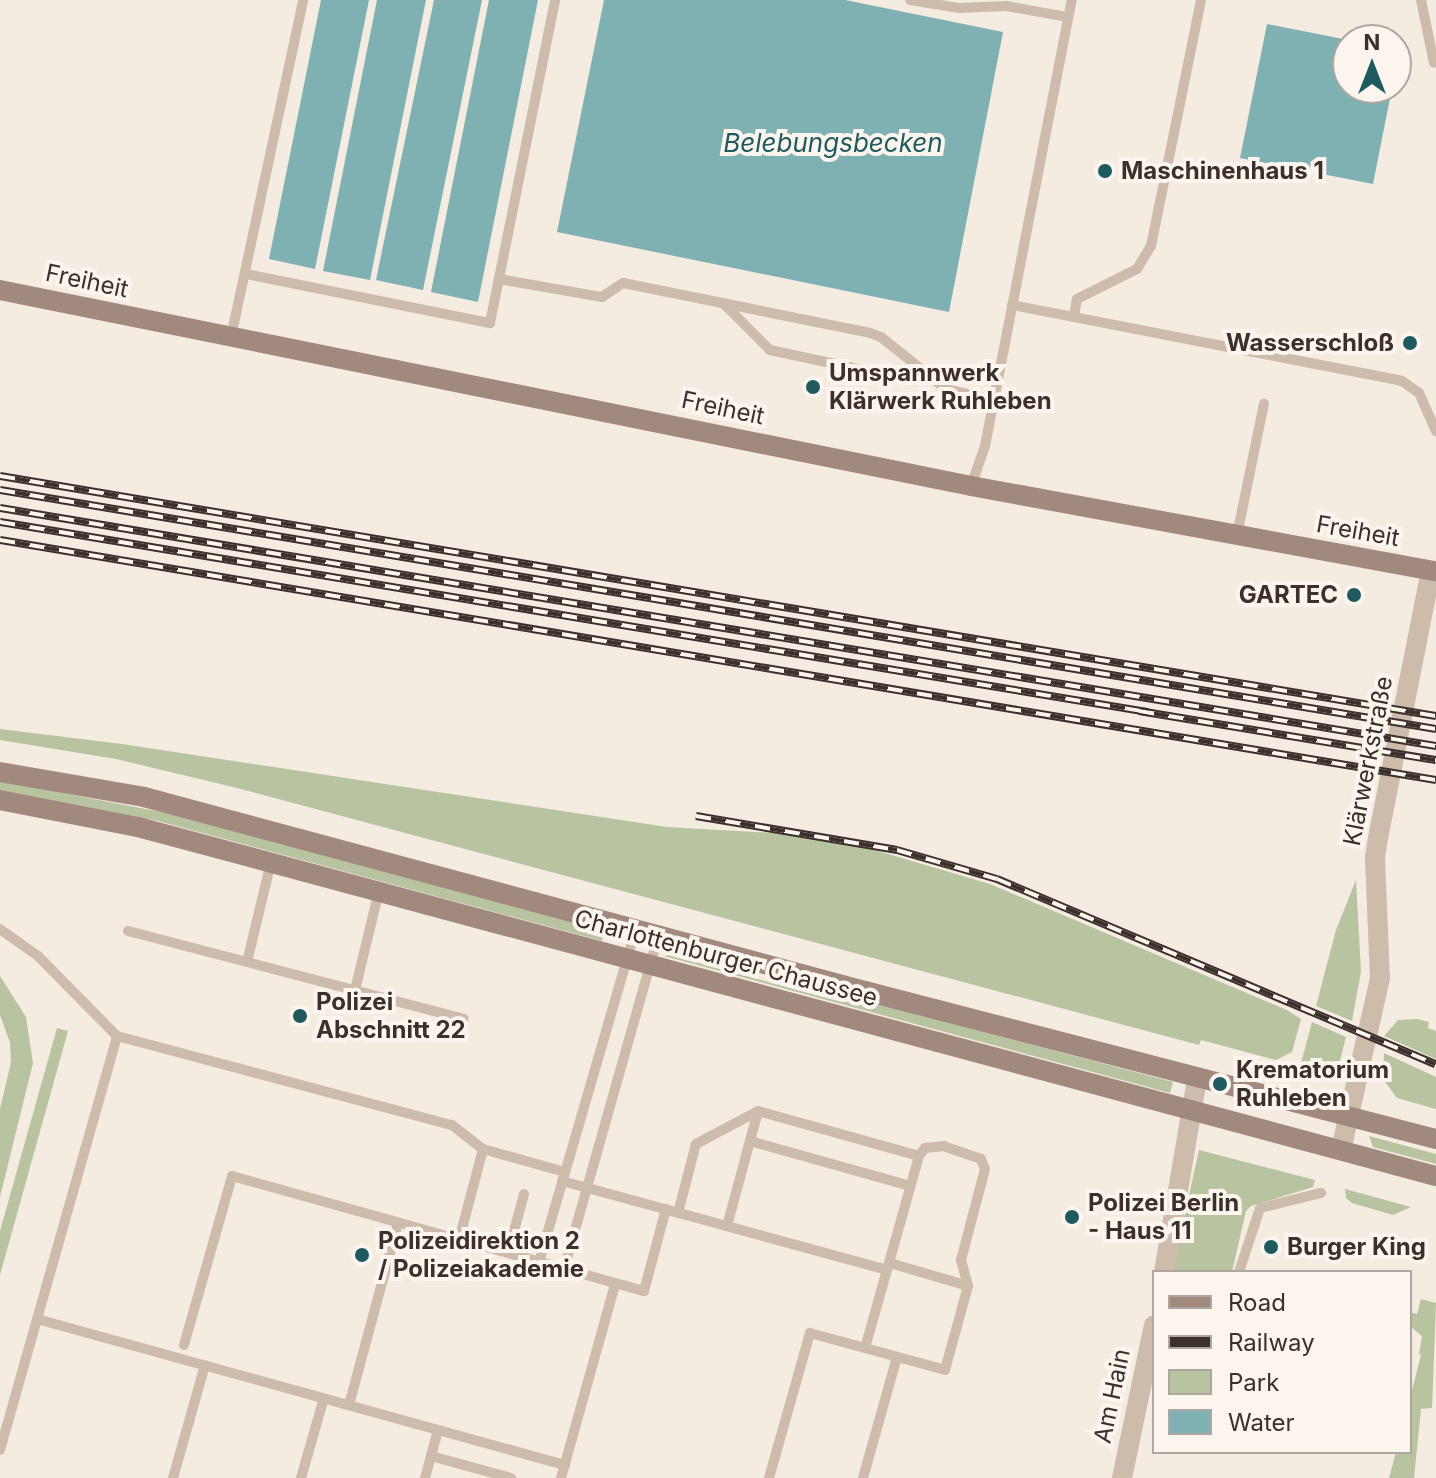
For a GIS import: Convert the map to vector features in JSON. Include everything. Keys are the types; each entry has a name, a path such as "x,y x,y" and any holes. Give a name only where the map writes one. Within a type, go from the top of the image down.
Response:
{"main road":[{"name":"Freiheit","path":"0,290 971,486 1434,571"},
{"name":"Charlottenburger Chaussee","path":"0,772 144,797 1436,1139"},
{"name":"Charlottenburger Chaussee","path":"0,800 138,827 1436,1176"}],"street":[{"name":"Klärwerkstraße","path":"1341,1150 1380,978 1375,857 1378,838 1434,571"},
{"path":"1164,1270 1197,1078"},
{"name":"Am Hain","path":"1122,1478 1152,1335"}],"lane":[{"path":"231,337 303,0"},
{"path":"246,274 490,323 555,0"},
{"path":"910,0 959,8 1006,6 1068,17"},
{"path":"971,486 985,446 1072,0"},
{"path":"1074,317 1077,299 1137,269 1151,246 1201,0"},
{"path":"1421,0 1434,63"},
{"path":"499,279 602,297 623,283 870,333 892,345 924,375 946,389 994,400"},
{"path":"723,303 770,350 896,377 924,375"},
{"path":"1012,305 1402,381 1419,393 1436,431"},
{"path":"1237,537 1264,404"},
{"path":"247,962 271,862"},
{"path":"355,990 379,891"},
{"path":"539,1262 636,928"},
{"path":"0,929 38,956 117,1036 452,1125 483,1149 563,1176 587,1188 968,1286"},
{"path":"128,931 464,1019"},
{"path":"564,1269 659,934"},
{"path":"0,1450 117,1036"},
{"path":"727,1226 758,1111"},
{"path":"678,1213 696,1144 758,1111 919,1156"},
{"path":"750,1141 910,1186"},
{"path":"769,1478 810,1333 945,1370 968,1286 961,1260 984,1163 967,1153 944,1146 925,1148 919,1156 865,1348"},
{"path":"459,1240 483,1149"},
{"path":"184,1345 232,1176 644,1291 666,1209"},
{"path":"1240,1270 1260,1208 1321,1193"},
{"path":"508,1253 524,1194"},
{"path":"349,1405 398,1223"},
{"path":"561,1478 615,1284"},
{"path":"37,1319 565,1465"},
{"path":"863,1478 897,1357"},
{"path":"173,1478 205,1365"},
{"path":"301,1478 324,1398"},
{"path":"425,1478 438,1430"},
{"path":"431,1456 511,1478"}],"green space":[{"path":"0,729 122,744 667,827 792,834 871,849 990,884 1287,1010 1301,1019 1292,1052 1276,1060 1201,1040 1199,1045 237,788 116,759 0,740"},
{"path":"0,781 177,815 605,930 602,941 158,821 0,790"},
{"path":"1356,880 1361,972 1352,1021 1316,1006 1336,930"},
{"path":"664,956 838,1001 886,1006 1173,1082 1170,1093"},
{"path":"0,976 26,1017 33,1063 0,1197 0,1109 11,1062 10,1043 0,1015"},
{"path":"1398,1020 1429,1022 1428,1028 1436,1031 1436,1059 1384,1036"},
{"path":"1312,1022 1346,1037 1338,1069 1330,1075 1300,1067"},
{"path":"57,1028 68,1031 0,1275 0,1231"},
{"path":"1384,1053 1436,1077 1436,1109 1397,1098 1383,1079"},
{"path":"1369,1136 1436,1154 1436,1164 1373,1147"},
{"path":"1199,1150 1315,1180 1313,1187 1251,1206 1246,1211 1232,1270 1172,1270"},
{"path":"1345,1189 1411,1207 1393,1215 1352,1203 1346,1198"},
{"path":"1421,1299 1436,1303 1432,1408 1421,1409 1414,1478 1389,1478 1395,1454 1412,1454 1412,1390 1421,1355 1422,1336 1412,1328 1412,1313 1417,1314"}],"water":[{"path":"321,0 369,0 315,269 269,259"},
{"path":"377,0 426,0 370,280 323,271"},
{"path":"434,0 482,0 423,290 376,280"},
{"path":"489,0 538,0 478,302 431,292"},
{"name":"Belebungsbecken","path":"604,0 845,0 1003,32 949,312 557,232"},
{"path":"1267,24 1332,37 1332,104 1389,104 1373,184 1240,158"}],"railway":[{"path":"0,476 1436,716"},
{"path":"0,490 1436,729"},
{"path":"0,508 1436,746"},
{"path":"0,522 1148,712"},
{"path":"0,540 1436,780"},
{"path":"1139,711 1436,760"},
{"path":"696,816 897,850 997,879 1436,1064"}],"place":[{"name":"Maschinenhaus 1","path":"1105,171"},
{"name":"Wasserschloß","path":"1410,343"},
{"name":"Umspannwerk Klärwerk Ruhleben","path":"813,387"},
{"name":"GARTEC","path":"1354,595"},
{"name":"Polizei Abschnitt 22","path":"300,1016"},
{"name":"Krematorium Ruhleben","path":"1220,1084"},
{"name":"Polizei Berlin - Haus 11","path":"1072,1217"},
{"name":"Burger King","path":"1271,1247"},
{"name":"Polizeidirektion 2 / Polizeiakademie","path":"362,1255"}]}
